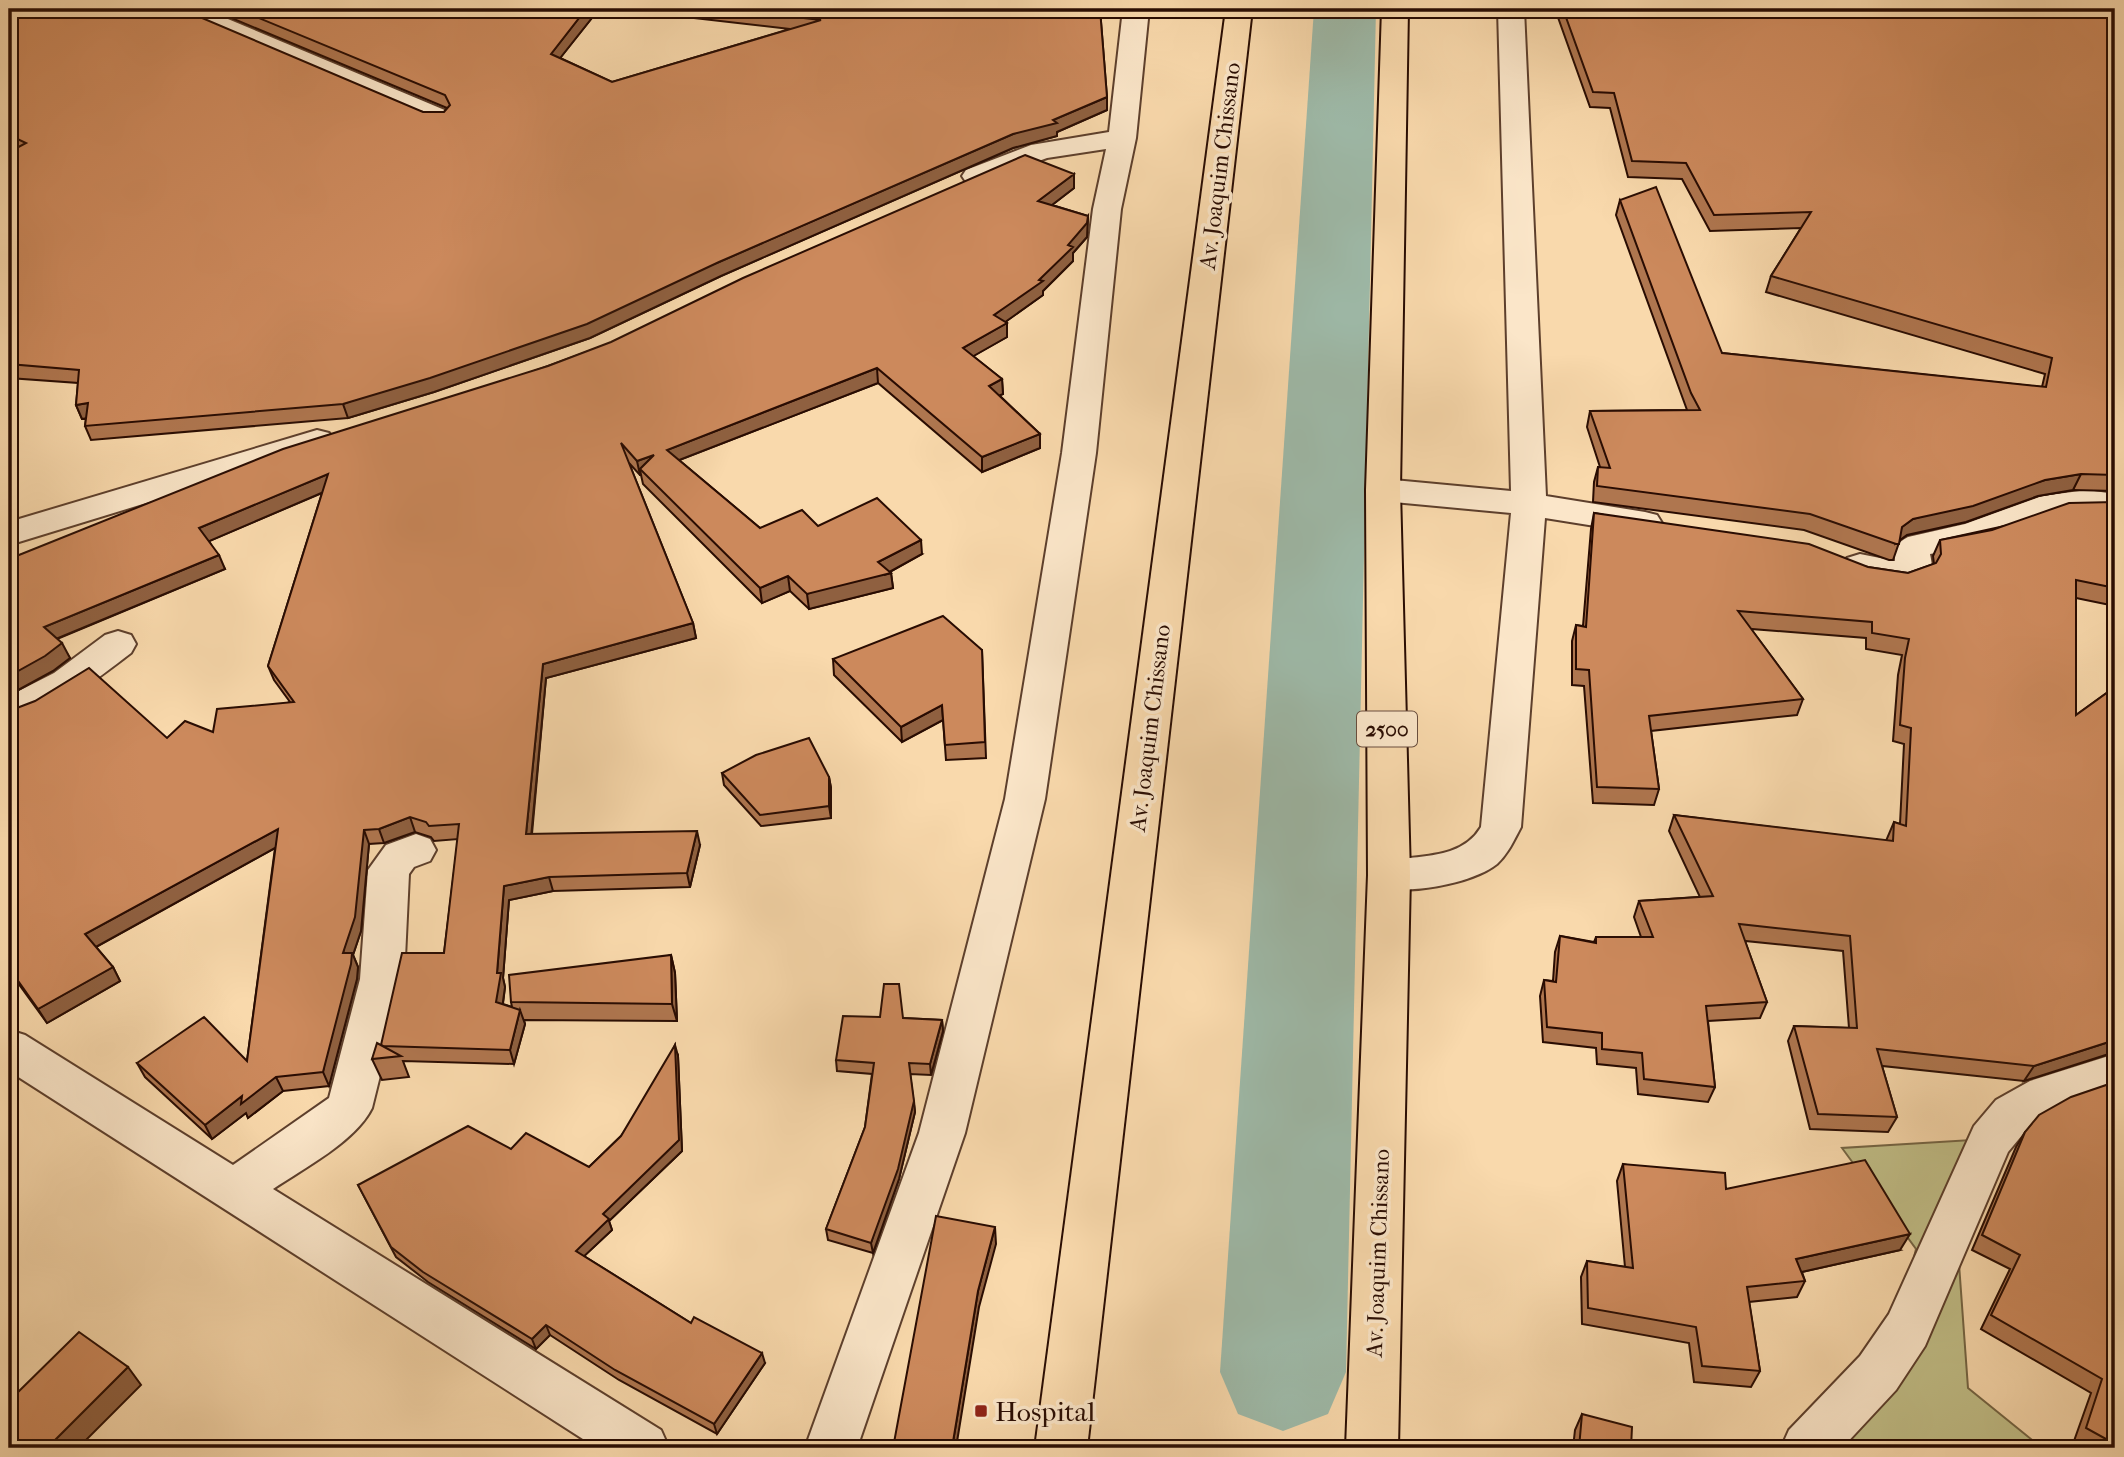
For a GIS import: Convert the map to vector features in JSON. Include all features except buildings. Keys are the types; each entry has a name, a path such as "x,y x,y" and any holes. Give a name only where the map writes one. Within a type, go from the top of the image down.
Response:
{"main road":[{"name":"Av. Joaquim Chissano","path":"1063,1431 1239,9"},
{"name":"Av. Joaquim Chissano","path":"1372,1448 1389,875 1383,490 1395,9"}],"street":[{"path":"183,9 437,117"},
{"path":"831,1448 942,1133 1025,799 1079,453 1107,209 1122,138 1136,9"},
{"path":"1389,875 1462,865 1482,856 1495,844 1501,827 1529,504 1511,9"},
{"path":"944,191 1041,151 1122,138"},
{"path":"9,534 342,433"},
{"path":"1383,490 1529,504 1674,526"},
{"path":"1827,552 1881,572 1905,575 1914,570 1912,549 1920,545 1973,534 2042,507 2087,501 2115,505"},
{"path":"9,712 67,682 118,645"},
{"path":"234,1190 334,1122 349,1108 382,979 389,870 400,856 416,850"},
{"path":"9,1048 643,1448"},
{"path":"1807,1448 1878,1373 1907,1330 1990,1140 2012,1114 2046,1095 2115,1073"}],"shaded area":[{"path":"2004,1138 1959,1264 1968,1388 2042,1448 1806,1448 1904,1298 1916,1249 1842,1148"}],"waterway":[{"path":"1283,1372 1345,9"}],"place":[{"name":"Hospital","path":"981,1411"}]}
